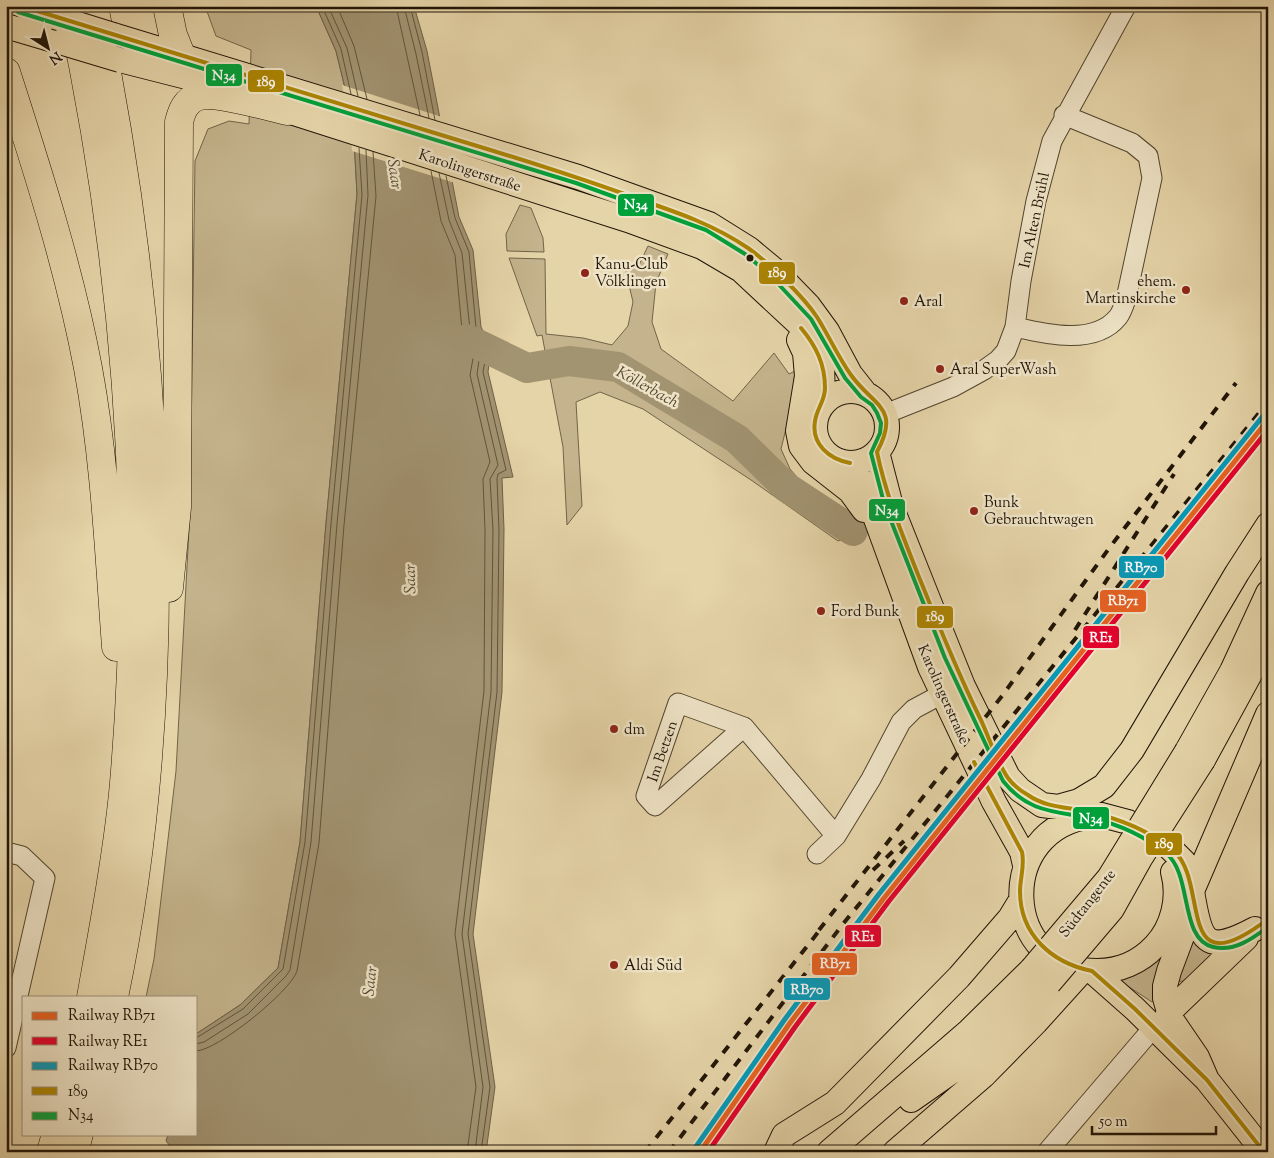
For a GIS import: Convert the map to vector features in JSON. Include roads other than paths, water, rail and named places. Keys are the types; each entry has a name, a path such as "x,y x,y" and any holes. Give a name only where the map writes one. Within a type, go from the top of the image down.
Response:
{"highway":[{"path":"94,6 107,70 123,174 145,350 155,590 149,743 141,828 123,955 114,996"},
{"path":"167,6 173,34 181,55"},
{"path":"43,10 84,68 114,263 129,440 133,585 128,728 122,796 92,996"},
{"path":"6,72 54,228 74,304 95,411 107,502 121,726 122,796"},
{"path":"149,743 161,676 177,507 179,122 182,110 190,101 200,96 217,96 240,88 288,112"},
{"path":"51,1152 55,1136"},
{"path":"74,1152 78,1136"}],"main road":[{"name":"Karolingerstraße","path":"43,10 113,35 181,55 240,88"},
{"name":"Karolingerstraße","path":"6,26 120,60 240,88 578,177 709,224 749,249 773,268 812,310 827,331 850,374 865,393"},
{"name":"Karolingerstraße","path":"288,112 578,204 702,247 741,270 798,324 819,354 824,373 823,403"},
{"path":"790,317 807,366 806,386 798,431 801,446 813,462 850,491 861,508 876,517"},
{"path":"844,391 865,393 876,400 885,414 886,434 878,452 866,460 850,463 831,457 822,449 816,438 815,420 823,403 844,391"},
{"name":"Karolingerstraße","path":"878,452 892,506 932,609 963,686 1008,777 1042,805 1083,810 1128,822 1178,854 1184,862 1192,891 1189,921 1165,986 1160,1020"},
{"name":"Karolingerstraße","path":"850,463 864,486 942,694 994,802 1022,852 1026,865"},
{"path":"1054,807 1093,794 1104,786 1127,756 1268,525"},
{"name":"Südtangente","path":"1195,756 1268,594"},
{"name":"Südtangente","path":"829,1152 969,1031 1041,976 1112,909 1195,756 1268,641"},
{"path":"1262,924 1232,941 1216,943 1208,940 1203,936 1197,922 1192,891 1268,714"},
{"name":"Karolingerstraße","path":"1112,817 1085,817 1058,827 1038,844 1026,865 1020,884 1020,900 1027,925 1043,949 1067,965 1088,970 1116,969 1138,960 1158,942 1172,919 1176,896 1173,874 1166,856 1149,835"},
{"path":"776,1152 784,1135 835,1103 959,977 1010,918 1020,900"},
{"path":"1160,1020 1262,924"},
{"path":"895,1152 983,1076 1088,970 1135,1009 1148,1012 1160,1020 1197,1057 1207,1080 1264,1152"},
{"name":"Südtangente","path":"854,1152 887,1120 925,1089 974,1056 1041,976"}],"street":[{"name":"Im Alten Brühl","path":"885,414 953,387 984,370 998,360 1006,351 1015,327 1021,281 1036,201 1052,141 1064,115 1126,6"},
{"path":"1015,327 1074,337 1106,327 1118,317 1126,299 1152,178 1148,156 1132,143 1064,115"},
{"path":"816,854 836,836 871,778 901,722 914,708 942,694"},
{"name":"Im Betzen","path":"744,727 655,806 646,796 678,703 744,727 836,836"},
{"path":"6,852 22,856 45,878 6,1048"},
{"path":"1046,1152 1160,1020"}],"water":[{"name":"Saar","path":"316,6 414,6 427,51 459,217 473,250 481,327 487,339 503,347 505,357 489,364 488,372 513,477 502,478 504,529 502,692 473,934 495,1087 486,1152 175,1152 166,1141 167,1136 198,1136 198,1033 240,1005 278,968 300,842 326,523 357,194 353,121 336,51"}],"waterway":[{"name":"Köllerbach","path":"467,339 527,368 569,361 618,367 737,439 786,487 853,531"}],"railway":[{"path":"819,930 1002,696 1110,547 1236,383"},
{"path":"669,1152 843,924 1268,402"},
{"path":"1075,630 1174,474"},
{"path":"967,793 1018,721"},
{"path":"873,870 904,841"},
{"path":"645,1152 823,926"}],"rail line":[{"name":"RB70","path":"695,1148 785,1019 879,894 1263,416"},
{"name":"RB71","path":"700,1152 790,1023 884,898 1268,420"},
{"name":"RE1","path":"708,1152 795,1027 889,901 1268,430"}],"place":[{"name":"Kanu-Club Völklingen","path":"585,273"},
{"name":"ehem. Martinskirche","path":"1186,290"},
{"name":"Aral","path":"904,301"},
{"name":"Aral SuperWash","path":"940,369"},
{"name":"Bunk Gebrauchtwagen","path":"974,511"},
{"name":"Ford Bunk","path":"821,611"},
{"name":"dm","path":"614,729"},
{"name":"Aldi Süd","path":"614,965"}]}
